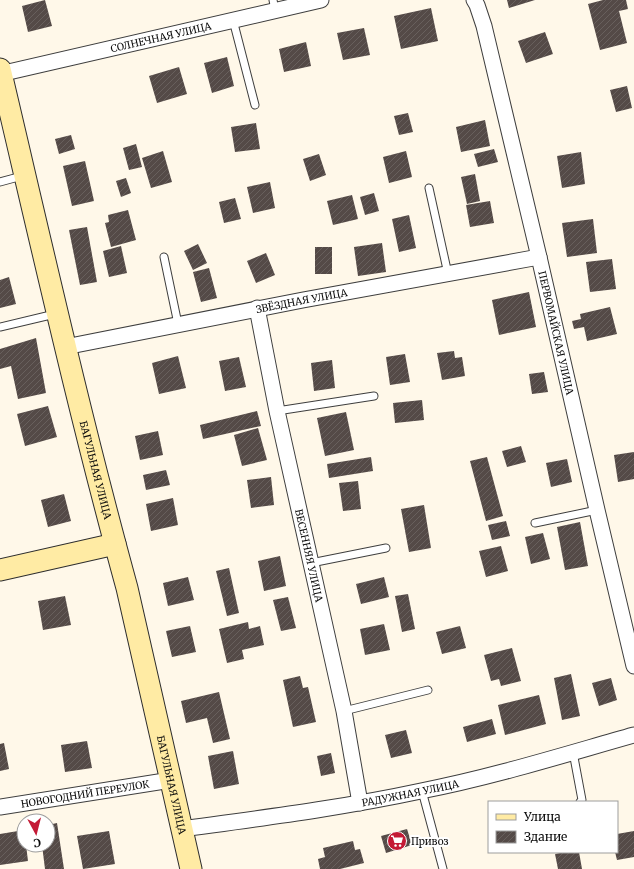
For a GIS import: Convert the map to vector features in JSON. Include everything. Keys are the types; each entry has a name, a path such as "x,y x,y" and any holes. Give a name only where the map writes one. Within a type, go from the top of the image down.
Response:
{"street":[{"name":"СОЛНЕЧНАЯ УЛИЦА","path":"0,72 233,20 274,5 321,0"},
{"name":"ПЕРВОМАЙСКАЯ УЛИЦА","path":"474,0 484,26 634,666"},
{"name":"БАГУЛЬНАЯ УЛИЦА","path":"0,72 65,347 127,588 191,869"},
{"name":"ЗВЁЗДНАЯ УЛИЦА","path":"65,347 257,308 539,257"},
{"name":"ВЕСЕННЯЯ УЛИЦА","path":"257,308 277,411 344,711 360,803"},
{"path":"0,570 115,544"},
{"name":"РАДУЖНАЯ УЛИЦА","path":"182,829 297,814 422,791 482,777 634,735"},
{"name":"НОВОГОДНИЙ ПЕРЕУЛОК","path":"0,807 171,780"}],"lane":[{"path":"233,20 255,105"},
{"path":"0,182 25,176"},
{"path":"429,188 448,274"},
{"path":"164,257 178,324"},
{"path":"0,327 57,313"},
{"path":"277,411 374,396"},
{"path":"534,523 597,510"},
{"path":"310,563 386,548"},
{"path":"344,711 428,690"},
{"path":"573,752 581,801"},
{"path":"422,791 444,869"}],"building":[{"path":"45,0 52,26 28,32 22,6"},
{"path":"507,0 535,0 509,8"},
{"path":"603,0 626,0 628,9 619,11 627,43 600,50 588,4"},
{"path":"431,8 438,41 401,49 394,16"},
{"path":"364,28 370,55 343,60 337,33"},
{"path":"545,32 553,54 526,63 518,41"},
{"path":"306,42 311,66 284,72 279,49"},
{"path":"227,57 234,86 212,93 204,63"},
{"path":"179,67 187,94 157,103 149,76"},
{"path":"627,86 632,108 616,112 610,90"},
{"path":"408,113 413,132 399,135 394,116"},
{"path":"485,120 490,146 461,152 456,127"},
{"path":"256,123 260,149 235,152 231,127"},
{"path":"71,135 75,149 59,154 55,139"},
{"path":"136,144 142,167 129,170 123,148"},
{"path":"494,149 498,162 478,167 474,154"},
{"path":"163,151 172,182 151,188 142,158"},
{"path":"406,151 412,177 389,183 383,157"},
{"path":"581,152 585,184 562,188 557,156"},
{"path":"319,154 326,175 310,181 303,159"},
{"path":"85,161 94,201 72,206 63,166"},
{"path":"475,174 480,201 467,204 461,177"},
{"path":"126,178 131,193 121,197 116,181"},
{"path":"270,182 275,208 253,213 247,187"},
{"path":"374,193 379,211 365,215 360,197"},
{"path":"352,195 358,219 333,225 327,201"},
{"path":"235,198 241,219 224,223 219,202"},
{"path":"490,201 494,223 470,227 466,205"},
{"path":"128,210 136,240 111,247 105,223 109,222 108,215"},
{"path":"409,215 416,248 399,252 392,219"},
{"path":"593,219 597,253 567,257 562,223"},
{"path":"87,227 97,282 80,285 69,230"},
{"path":"382,243 386,272 358,276 354,247"},
{"path":"198,244 207,263 193,270 184,251"},
{"path":"121,246 127,273 109,277 103,251"},
{"path":"315,247 332,247 332,274 315,274"},
{"path":"266,253 275,275 256,283 247,261"},
{"path":"612,259 616,289 590,292 586,262"},
{"path":"209,268 217,298 201,302 193,272"},
{"path":"9,277 16,304 0,308 0,280"},
{"path":"529,292 536,327 499,335 492,300"},
{"path":"610,307 617,334 587,341 584,327 574,329 572,321 581,319 580,314"},
{"path":"36,338 46,393 18,399 11,366 0,369 0,349"},
{"path":"454,351 455,358 462,357 465,376 442,380 437,353"},
{"path":"405,354 410,382 390,385 386,357"},
{"path":"178,356 186,388 159,394 152,363"},
{"path":"239,357 246,387 225,391 219,361"},
{"path":"332,360 335,388 314,391 311,363"},
{"path":"544,372 548,392 532,394 529,374"},
{"path":"422,400 424,420 395,423 393,403"},
{"path":"48,406 57,437 25,446 17,414"},
{"path":"257,411 261,426 203,439 200,425"},
{"path":"346,412 354,450 325,456 317,418"},
{"path":"258,428 267,460 242,466 234,435"},
{"path":"158,431 163,455 140,460 135,436"},
{"path":"521,446 526,462 507,467 502,451"},
{"path":"634,452 634,479 618,482 614,455"},
{"path":"371,457 373,471 329,478 327,464"},
{"path":"487,457 503,516 486,521 470,461"},
{"path":"567,459 572,482 551,487 546,463"},
{"path":"166,470 170,485 146,490 143,475"},
{"path":"271,477 274,505 251,508 247,480"},
{"path":"358,481 361,509 343,511 339,483"},
{"path":"64,494 71,521 48,527 41,500"},
{"path":"173,498 178,525 151,531 146,504"},
{"path":"424,505 431,548 409,552 401,509"},
{"path":"506,521 510,536 492,540 488,525"},
{"path":"580,522 588,566 565,570 557,527"},
{"path":"543,533 550,559 531,564 525,537"},
{"path":"501,546 508,571 486,577 479,551"},
{"path":"280,556 286,586 264,591 258,561"},
{"path":"229,568 239,613 227,616 216,571"},
{"path":"188,577 194,600 168,606 163,583"},
{"path":"384,577 389,597 361,604 356,584"},
{"path":"408,594 415,629 402,632 395,596"},
{"path":"65,596 71,625 43,630 38,601"},
{"path":"288,597 296,628 281,631 273,600"},
{"path":"248,622 249,629 260,626 264,645 242,650 244,659 227,663 219,629"},
{"path":"384,624 390,650 365,655 360,629"},
{"path":"190,626 196,652 172,657 166,631"},
{"path":"460,626 466,648 442,654 436,632"},
{"path":"512,648 521,681 501,686 499,679 491,681 484,655"},
{"path":"571,674 580,716 562,720 554,678"},
{"path":"300,676 303,688 308,687 316,722 293,727 283,680"},
{"path":"611,678 617,700 599,706 592,683"},
{"path":"219,692 230,739 213,743 207,718 186,723 181,701"},
{"path":"539,695 546,724 505,735 498,705"},
{"path":"492,719 496,734 467,742 463,727"},
{"path":"406,730 412,753 391,758 385,735"},
{"path":"87,741 92,768 65,772 61,745"},
{"path":"4,743 9,769 0,771 0,744"},
{"path":"233,751 239,784 214,789 208,756"},
{"path":"331,753 335,773 321,776 317,756"},
{"path":"56,823 64,869 45,869 43,853 56,853"},
{"name":"Привоз","path":"407,829 412,845 386,853 381,836"},
{"path":"16,831 16,853 27,853 28,861 0,865 0,834"},
{"path":"109,831 115,864 83,869 77,836"},
{"path":"634,831 634,857 617,860 615,853 618,853 618,834"},
{"path":"353,841 355,850 360,849 364,863 340,869 320,869 318,859 325,857 323,848"},
{"path":"579,853 582,869 558,869 555,854"}],"place":[{"name":"Привоз","path":"397,841"}]}
